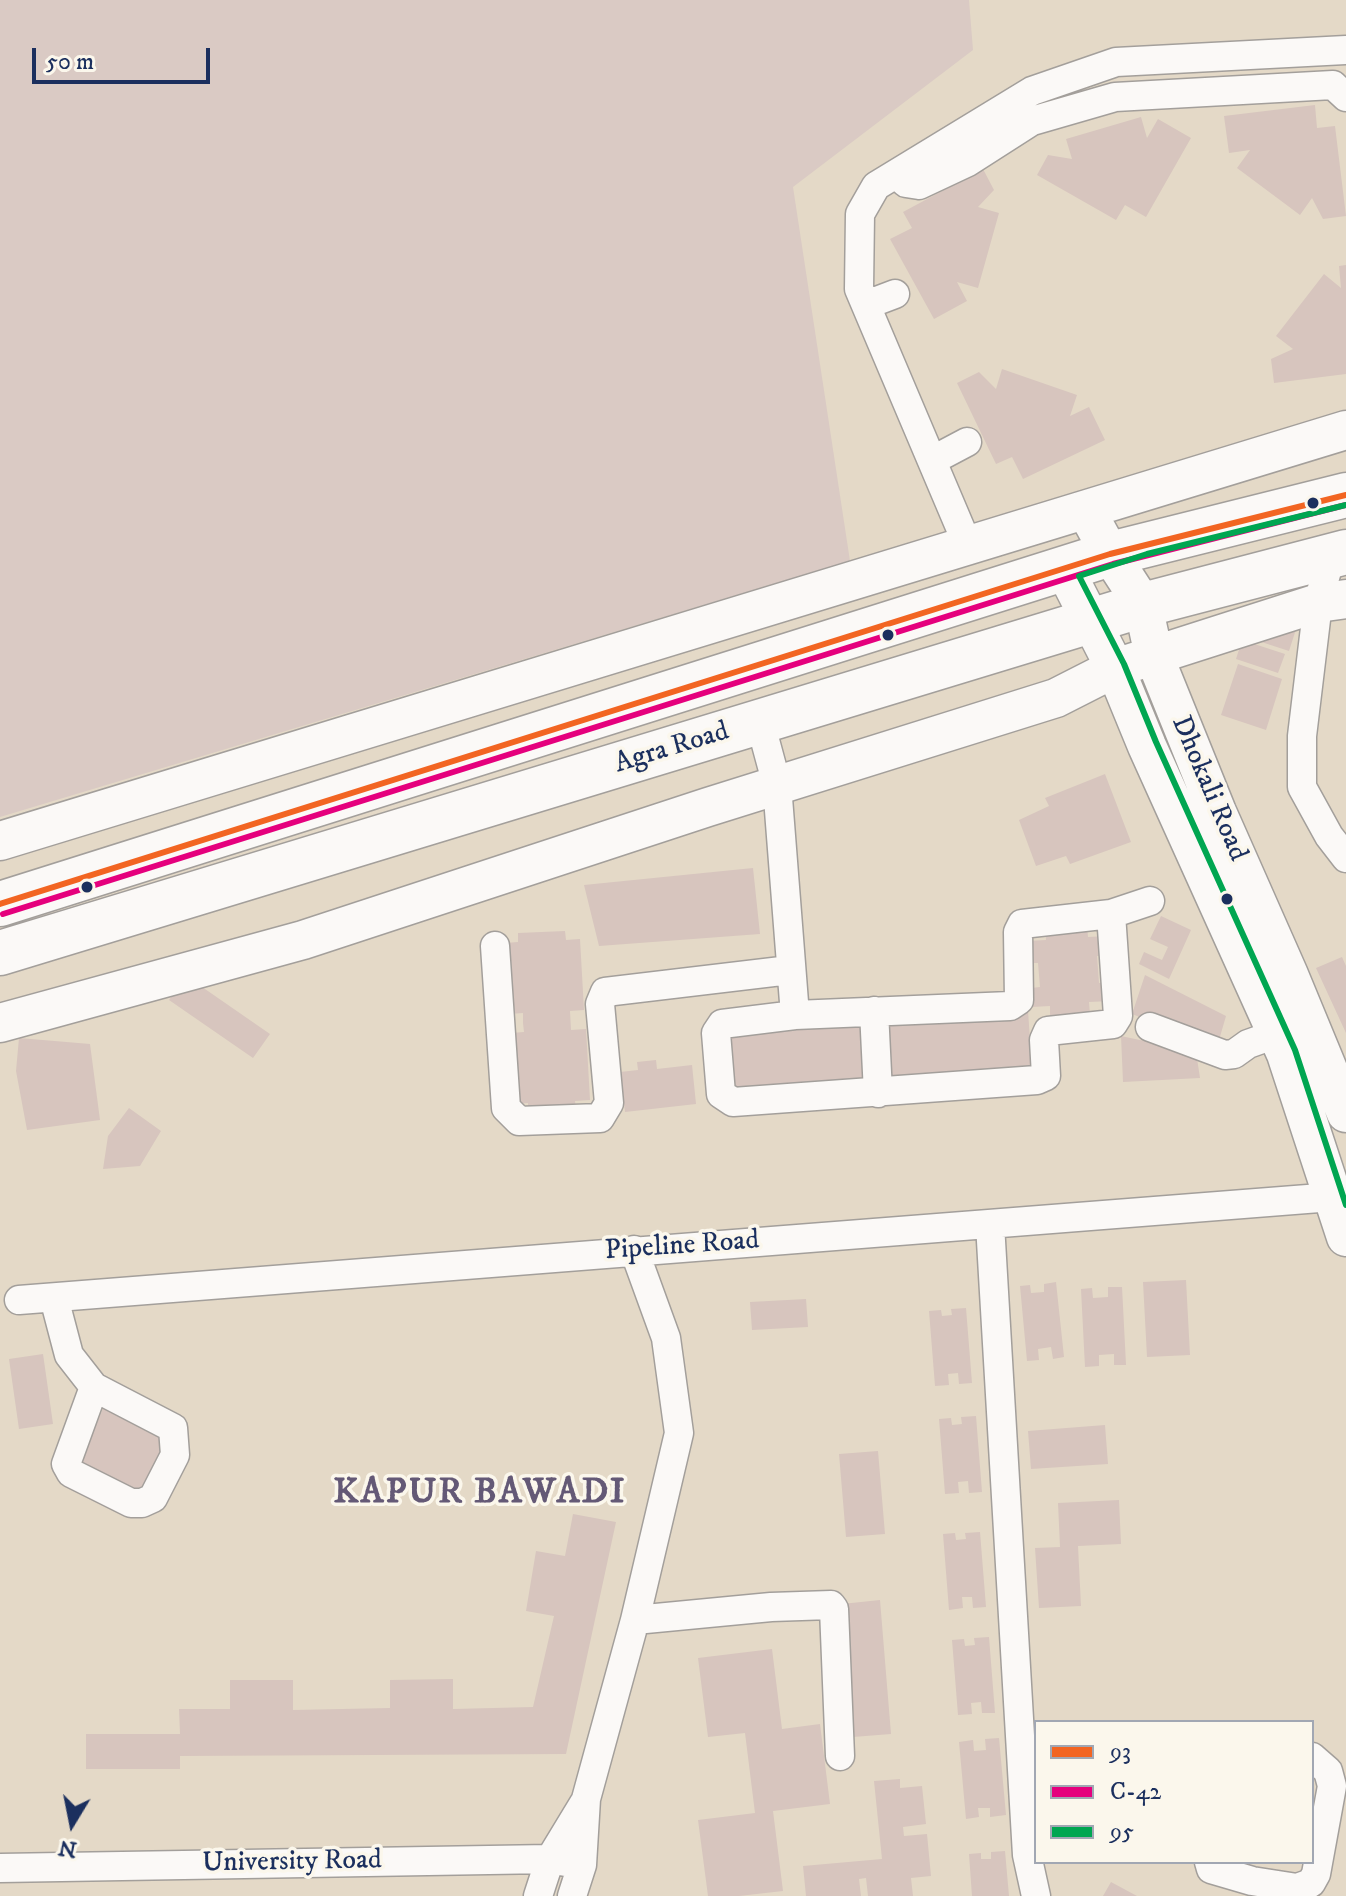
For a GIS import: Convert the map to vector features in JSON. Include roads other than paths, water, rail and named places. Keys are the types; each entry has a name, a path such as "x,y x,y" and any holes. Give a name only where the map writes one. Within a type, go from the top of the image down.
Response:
{"highway":[{"name":"Agra Road","path":"0,904 1110,554 1346,495"},
{"name":"Agra Road","path":"0,953 1143,605 1339,554"}],"street":[{"path":"968,546 859,289 860,214 876,186 1032,91 1116,62 1346,50"},
{"path":"897,174 906,183 919,185 968,162 1032,121 1115,97 1333,85 1346,97"},
{"path":"866,305 895,294"},
{"path":"0,841 1346,430"},
{"path":"933,460 967,442"},
{"name":"Dhokali Road","path":"1086,510 1143,605 1154,656 1217,812 1272,980 1276,1034 1340,1197 1346,1237"},
{"path":"1339,554 1332,601 1302,736 1302,787 1329,836 1346,858"},
{"name":"Dhokali Road","path":"1065,570 1115,668 1147,746 1272,980 1343,1096"},
{"path":"0,1023 303,940 777,785 1056,698 1115,668 1332,601"},
{"path":"760,722 777,785 795,1015"},
{"path":"1111,914 1118,1016 1113,1024 1048,1031 1044,1040 1046,1076 1037,1080 733,1102 721,1094 716,1033 722,1024 795,1015 1010,1006 1019,1000 1018,932 1022,924 1111,914 1150,901"},
{"path":"495,946 506,1108 519,1121 600,1118 609,1103 600,1004 605,992 790,970"},
{"path":"874,1011 878,1093"},
{"path":"1150,1027 1225,1055 1234,1054 1248,1044 1276,1034"},
{"name":"Pipeline Road","path":"19,1300 1340,1197"},
{"path":"990,1224 1030,1787 1027,1855 1036,1896"},
{"path":"572,1896 582,1865 586,1799 635,1620 679,1433 666,1338 634,1250"},
{"path":"54,1298 69,1355 94,1387"},
{"path":"635,1620 771,1607 831,1605 834,1609 840,1756"},
{"path":"1210,1864 1211,1869 1252,1881 1297,1888 1311,1883 1316,1874 1332,1786 1328,1771 1314,1759"},
{"path":"538,1896 550,1859 586,1799"},
{"name":"University Road","path":"0,1868 550,1859 582,1865"}],"district":[{"name":"KAPUR BAWADI","path":"480,1495"}]}
